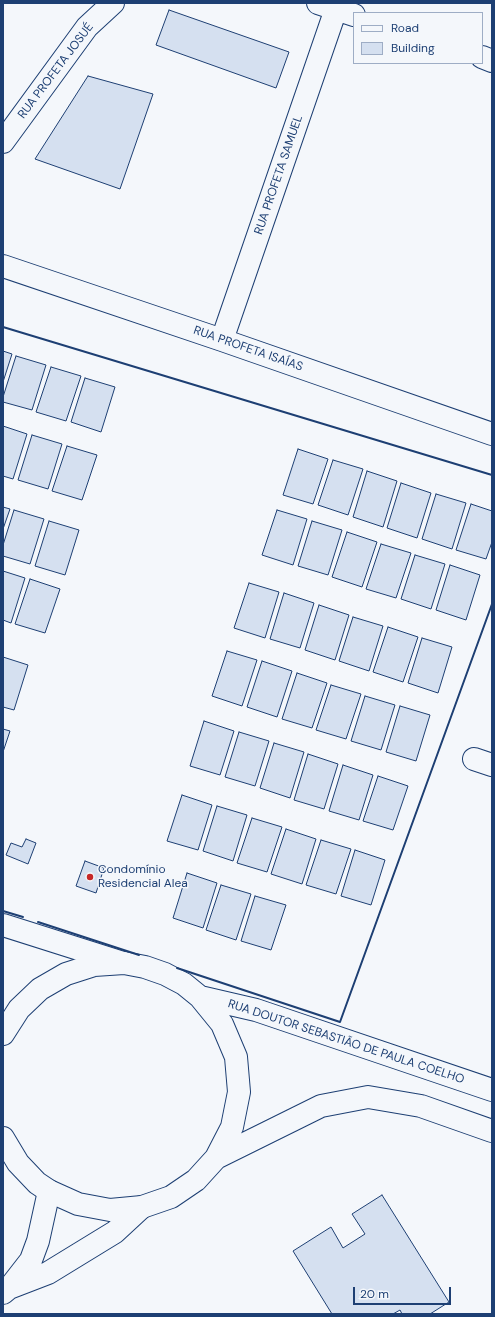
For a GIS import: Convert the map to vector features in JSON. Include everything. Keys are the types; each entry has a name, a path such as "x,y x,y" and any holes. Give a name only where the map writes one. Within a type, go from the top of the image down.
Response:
{"street":[{"name":"RUA PROFETA JOSUÉ","path":"3,142 87,27 113,3"},
{"name":"RUA PROFETA SAMUEL","path":"222,340 336,9"},
{"name":"RUA PROFETA ISAÍAS","path":"3,266 492,434"},
{"path":"3,925 28,926 124,963 145,967 165,974 184,984 200,997 222,1024 236,1057 239,1092 232,1127 216,1158 196,1180 171,1197 142,1207 110,1210 78,1204 49,1191 10,1160 3,1138"},
{"path":"3,1034 19,1009 40,989 59,977 94,965 124,963"},
{"name":"RUA DOUTOR SEBASTIÃO DE PAULA COELHO","path":"200,997 256,1010 492,1090"},
{"path":"216,1158 320,1106 368,1097 421,1106 492,1130"},
{"path":"6,1290 31,1260 38,1241 49,1191"},
{"path":"6,1290 48,1273 115,1232 142,1207"}],"building":[{"path":"169,10 289,52 276,88 156,45"},
{"path":"88,76 153,94 120,189 35,159"},
{"path":"3,351 12,354 3,382"},
{"path":"16,356 46,365 32,410 3,402 3,397"},
{"path":"51,367 81,376 66,421 36,412"},
{"path":"85,378 115,387 101,432 71,422"},
{"path":"3,426 27,434 13,479 3,476"},
{"path":"32,435 62,444 48,489 18,480"},
{"path":"67,446 97,455 82,500 52,491"},
{"path":"298,449 328,459 313,504 283,495"},
{"path":"333,460 363,469 348,515 318,505"},
{"path":"367,471 397,481 383,527 353,517"},
{"path":"401,483 431,493 417,538 387,528"},
{"path":"436,494 466,503 452,549 422,539"},
{"path":"471,504 492,511 492,542 486,559 456,550"},
{"path":"3,507 10,509 3,529"},
{"path":"14,510 44,519 30,564 3,556 3,545"},
{"path":"277,510 307,519 293,565 262,555"},
{"path":"49,521 79,530 65,575 35,566"},
{"path":"312,521 342,530 328,575 298,566"},
{"path":"347,532 377,542 362,587 332,577"},
{"path":"381,544 411,553 396,598 366,589"},
{"path":"415,555 445,564 431,609 401,599"},
{"path":"450,565 480,575 466,620 436,610"},
{"path":"3,571 25,578 11,623 3,620"},
{"path":"30,579 60,589 45,633 15,624"},
{"path":"249,583 279,592 265,638 234,628"},
{"path":"284,593 314,603 300,648 270,639"},
{"path":"319,605 349,615 335,660 305,650"},
{"path":"353,617 383,626 369,671 339,661"},
{"path":"388,627 418,637 403,682 373,672"},
{"path":"422,638 452,647 438,693 408,683"},
{"path":"227,651 257,660 242,706 212,696"},
{"path":"3,657 28,665 14,710 3,707"},
{"path":"262,661 292,671 277,717 247,707"},
{"path":"297,673 327,683 312,728 282,719"},
{"path":"331,685 361,694 346,739 316,730"},
{"path":"365,696 395,705 381,750 351,741"},
{"path":"400,706 430,715 416,761 386,752"},
{"path":"204,721 234,731 220,775 190,766"},
{"path":"3,729 10,731 3,752"},
{"path":"239,732 269,741 255,786 225,777"},
{"path":"274,743 304,752 290,798 260,788"},
{"path":"308,754 338,764 324,809 294,800"},
{"path":"343,765 373,775 359,820 329,811"},
{"path":"378,776 408,786 393,830 363,821"},
{"path":"182,795 212,805 198,850 167,841"},
{"path":"217,806 247,815 233,861 203,851"},
{"path":"252,818 282,827 267,872 237,863"},
{"path":"286,829 316,839 302,884 271,874"},
{"path":"26,839 36,843 28,864 6,855 11,843 22,847"},
{"path":"321,840 351,849 336,894 306,885"},
{"path":"355,850 385,860 371,905 341,896"},
{"name":"Condomínio Residencial Alea","path":"85,861 104,868 96,893 76,886"},
{"path":"187,873 217,883 203,928 173,918"},
{"path":"221,885 251,894 236,940 206,930"},
{"path":"255,896 286,905 271,950 241,941"},
{"path":"382,1195 449,1302 430,1314 402,1314 400,1310 393,1314 332,1314 293,1251 331,1227 343,1248 365,1234 352,1214"}],"wall":[{"path":"3,327 492,475"},
{"path":"177,968 340,1022 492,604"},
{"path":"3,911 23,917"},
{"path":"38,922 139,955"}],"place":[{"name":"Condomínio Residencial Alea","path":"90,877"}]}
